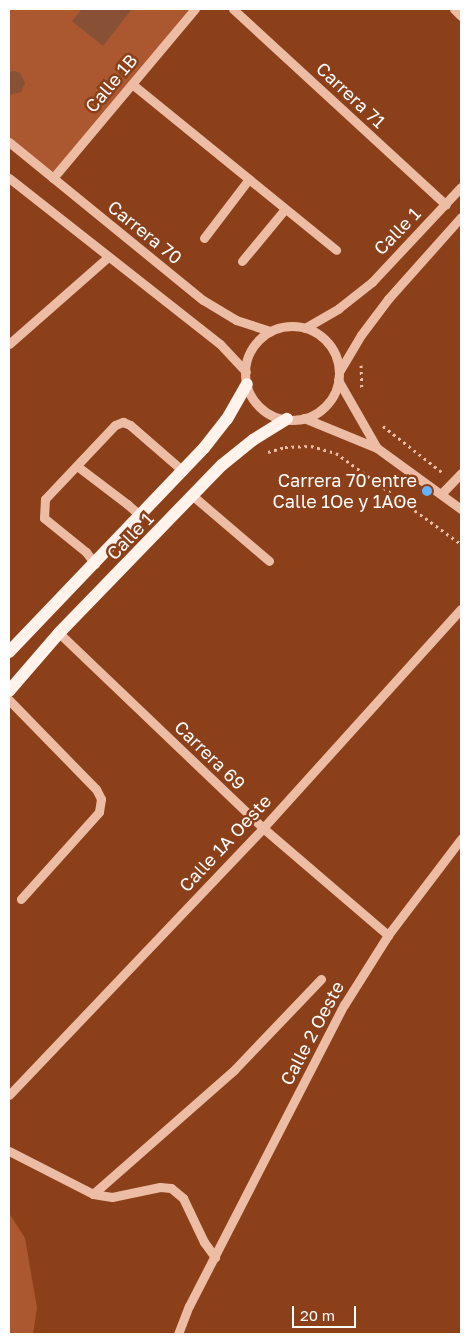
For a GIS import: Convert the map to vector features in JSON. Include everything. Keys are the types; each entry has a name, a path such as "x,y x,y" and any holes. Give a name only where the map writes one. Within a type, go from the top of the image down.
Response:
{"main road":[{"name":"Calle 1","path":"9,652 183,471 227,419 246,378"},
{"name":"Calle 1","path":"9,691 59,633 222,465 253,440 287,419"}],"street":[{"name":"Calle 1B","path":"53,178 195,9"},
{"name":"Carrera 71","path":"233,9 446,206"},
{"path":"454,9 461,16"},
{"path":"132,84 336,250"},
{"name":"Carrera 70","path":"9,142 203,300 236,320 270,331"},
{"path":"9,178 220,344 246,378 255,401 262,408 278,417 287,419 304,418 377,448 461,509"},
{"path":"204,238 249,179"},
{"name":"Calle 1","path":"305,328 340,308 372,282 446,206 461,187"},
{"path":"242,261 285,209"},
{"path":"304,418 327,404 332,397 339,376 361,335 388,299 461,217"},
{"path":"9,344 108,257"},
{"path":"246,378 248,358 254,345 270,331 284,326 305,328 322,337 331,347 337,359 339,376 377,448"},
{"path":"95,564 86,552 44,518 45,499 115,425 123,422 130,425 183,471"},
{"path":"77,466 128,504 140,516"},
{"path":"441,494 461,473"},
{"path":"193,496 269,561"},
{"name":"Calle 1A Oeste","path":"9,1095 263,828 461,609"},
{"name":"Carrera 69","path":"59,633 263,828 388,935"},
{"path":"9,700 96,789 101,799 99,812 21,899"},
{"name":"Calle 2 Oeste","path":"178,1334 189,1306 344,1005 388,935 461,839"},
{"path":"93,1194 234,1070 321,979"},
{"path":"9,1151 93,1194 112,1197 160,1187 171,1188 183,1198 204,1242 215,1257"}],"path":[{"path":"362,356 360,382 364,396"},
{"path":"381,424 454,480"},
{"path":"266,452 285,447 311,446 336,453 461,544"}],"shaded area":[{"path":"9,9 195,9 53,178 9,142"},
{"path":"82,9 132,9 103,46 72,21"},
{"path":"15,71 20,73 25,83 21,92 10,95 9,72"},
{"path":"9,1213 25,1238 37,1308 33,1334 9,1334"}],"place":[{"name":"Carrera 70 entre Calle 1Oe y 1AOe","path":"427,491"}]}
